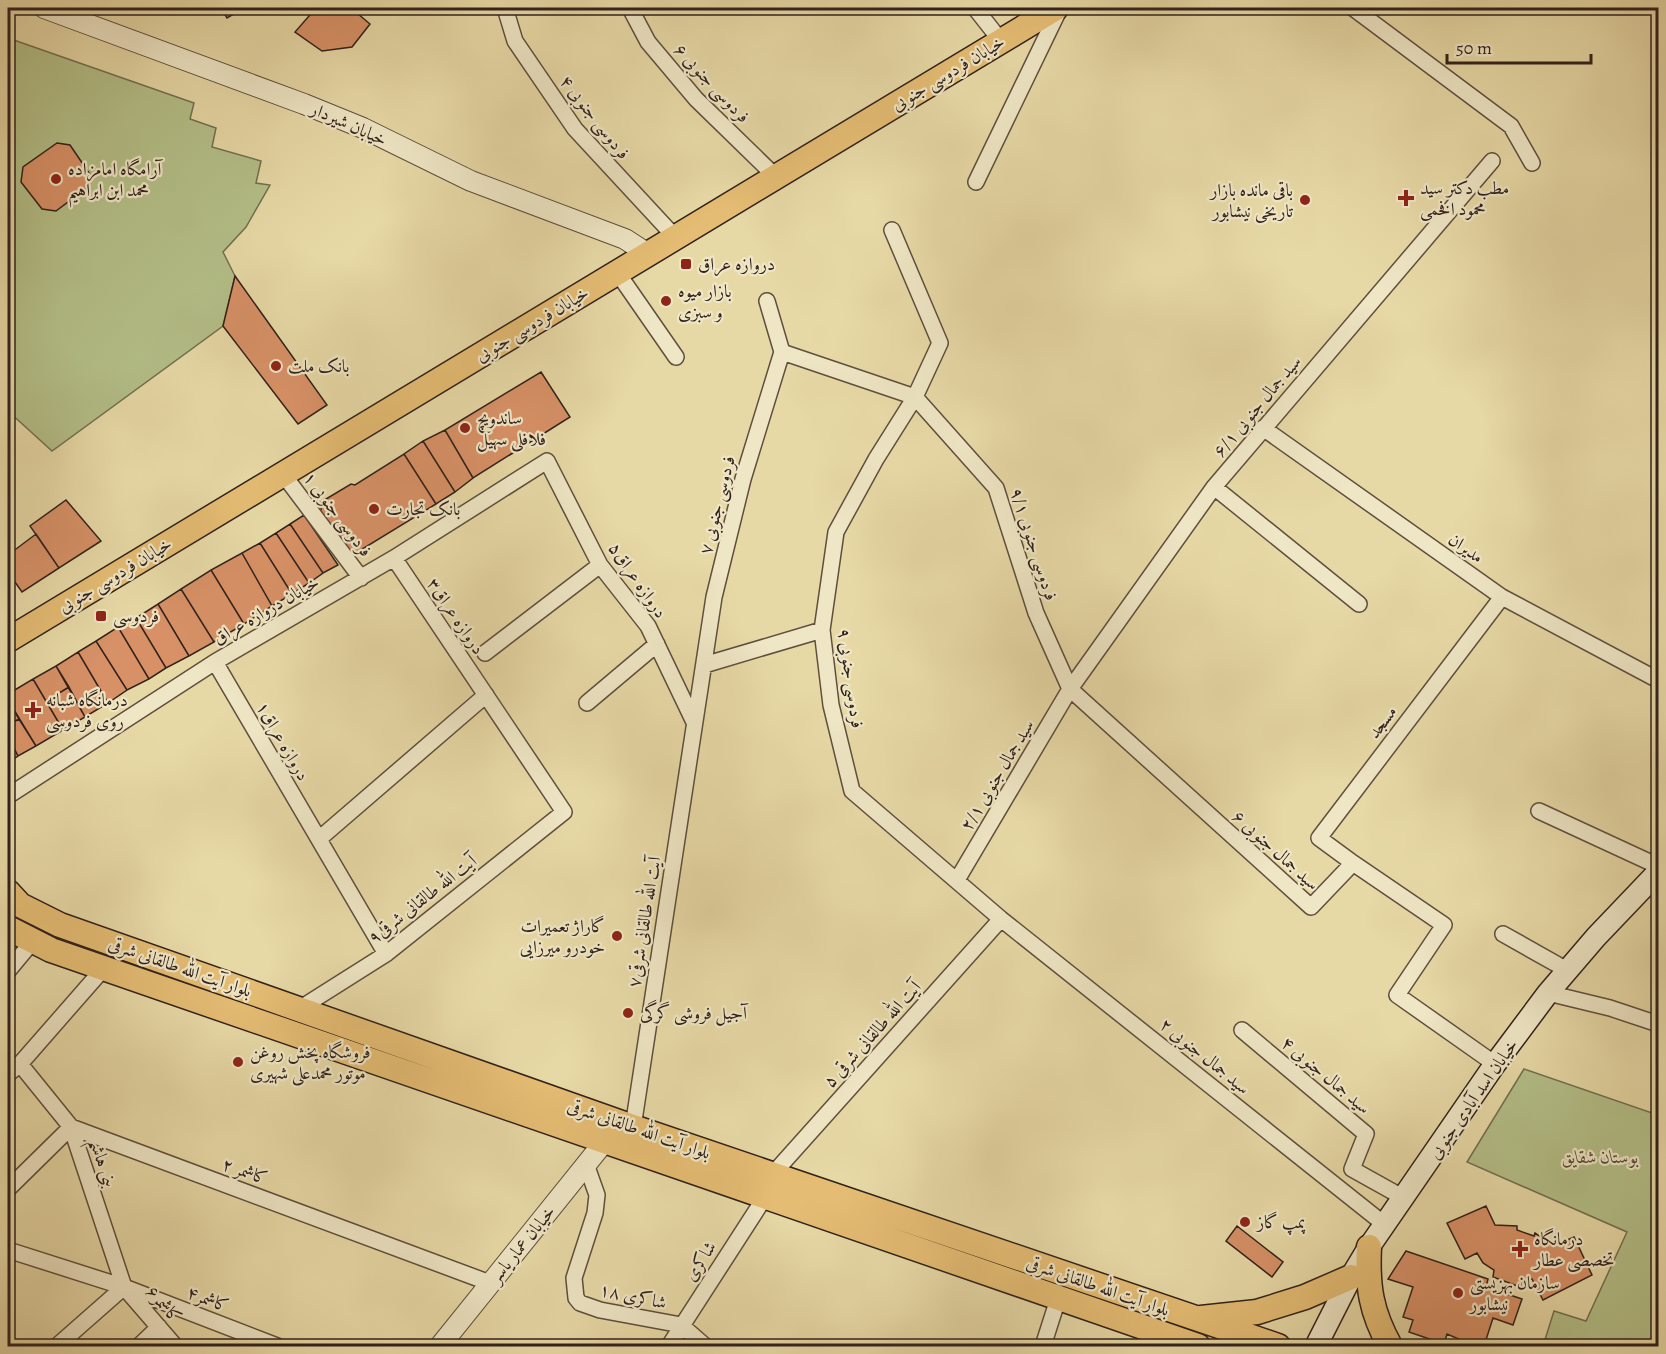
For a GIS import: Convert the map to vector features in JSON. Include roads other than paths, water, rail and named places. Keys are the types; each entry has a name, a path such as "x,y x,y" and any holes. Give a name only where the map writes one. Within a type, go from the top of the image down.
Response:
{"main road":[{"name":"خیابان فردوسی جنوبی","path":"8,640 1058,8"},
{"name":"خیابان اسد آبادی جنوبی","path":"1316,1347 1351,1277 1384,1224 1495,1064 1567,970 1659,872"},
{"name":"بلوار آیت الله طالقانی شرقی","path":"8,892 20,904 60,925 633,1127 769,1186 1058,1299 1198,1347"},
{"name":"بلوار آیت الله طالقانی شرقی","path":"8,928 51,950 605,1141 769,1186 1194,1318 1278,1347"},
{"path":"1370,1247 1367,1280 1374,1311 1390,1347"},
{"path":"1194,1318 1257,1311 1305,1297 1351,1277"}],"street":[{"name":"خیابان شیردار","path":"44,8 314,108 363,128 471,181 625,238 648,254"},
{"name":"فردوسی جنوبی ۴","path":"505,8 515,41 575,129 675,237"},
{"name":"فردوسی جنوبی ۶","path":"630,8 648,42 689,91 776,177"},
{"path":"975,8 1001,41"},
{"path":"976,182 1058,8"},
{"path":"1353,8 1511,126 1532,163"},
{"name":"سید جمال جنوبی ۶/۱","path":"1070,689 1214,487 1492,161"},
{"name":"فردوسی جنوبی ۹","path":"892,230 940,343 915,397 876,459 836,532 822,630 831,705 852,791 1001,919"},
{"path":"617,272 676,357"},
{"path":"767,301 782,352 915,397"},
{"name":"فردوسی جنوبی ۷","path":"694,722 714,597 743,479 782,352"},
{"name":"فردوسی جنوبی ۹/۱","path":"915,397 996,488 1036,613 1070,689"},
{"name":"مدیران","path":"1263,428 1502,597 1659,680"},
{"name":"خیابان دروازه عراق","path":"8,796 215,662 361,578 547,461"},
{"name":"دروازه عراق۵","path":"547,461 600,565 648,626 694,722"},
{"name":"فردوسی جنوبی ۱","path":"284,474 361,578"},
{"path":"1214,487 1359,604"},
{"name":"دروازه عراق۳","path":"394,558 564,812"},
{"path":"485,653 600,565"},
{"name":"مسجد","path":"1353,863 1319,838 1502,597"},
{"path":"704,665 822,630"},
{"path":"587,703 657,644"},
{"name":"دروازه عراق۱","path":"215,662 386,954"},
{"name":"سید جمال جنوبی ۶","path":"1070,689 1311,907 1353,863"},
{"name":"سید جمال جنوبی ۲/۱","path":"957,880 1070,689"},
{"path":"319,839 486,695"},
{"name":"آیت الله طالقانی شرقی۷","path":"633,1127 694,722"},
{"path":"1539,811 1659,866"},
{"name":"آیت الله طالقانی شرقی۹","path":"299,1009 386,954 564,812"},
{"path":"1353,863 1444,925 1397,995 1495,1064"},
{"name":"آیت الله طالقانی شرقی ۵","path":"769,1186 1001,919"},
{"name":"سید جمال جنوبی ۲","path":"1001,919 1384,1224"},
{"path":"1503,934 1567,970"},
{"path":"8,971 33,941"},
{"path":"8,1074 20,1064 104,968"},
{"path":"1548,993 1610,1008 1659,1024"},
{"name":"سید جمال جنوبی ۴","path":"1242,1030 1366,1134 1352,1169 1404,1198"},
{"name":"بنی هاشم","path":"20,1064 71,1127 124,1287"},
{"path":"8,1189 71,1127"},
{"name":"کاشمر ۲","path":"71,1127 490,1283"},
{"name":"خیابان عمار یاسر","path":"440,1347 605,1141"},
{"name":"شاکری ۱۸","path":"586,1164 597,1195 595,1213 573,1278 576,1298 580,1303 600,1310 681,1325"},
{"name":"شاکری","path":"669,1347 769,1186"},
{"name":"کاشمر۴","path":"8,1250 124,1287 277,1347"},
{"path":"57,1347 124,1287"},
{"name":"کاشمر۶","path":"124,1287 175,1347"},
{"path":"1043,1347 1058,1299"},
{"path":"681,1325 705,1347"},
{"path":"140,1347 159,1327"}],"place":[{"name":"آرامگاه امامزاده محمد ابن ابراهیم","path":"56,179"},
{"name":"مطب دکتر سید محمود افخمی","path":"1406,198"},
{"name":"باقی مانده بازار تاریخی نیشابور","path":"1305,200"},
{"name":"دروازه عراق","path":"686,264"},
{"name":"بازار میوه و سبزی","path":"666,301"},
{"name":"بانک ملت","path":"276,366"},
{"name":"ساندویچ فلافلی سهیل","path":"465,428"},
{"name":"بانک تجارت","path":"374,509"},
{"name":"فردوسی","path":"101,616"},
{"name":"درمانگاه شبانه روی فردوسی","path":"33,710"},
{"name":"گاراژ تعمیرات خودرو میرزایی","path":"617,936"},
{"name":"آجیل فروشی گرگی","path":"628,1013"},
{"name":"فروشگاه پخش روغن موتور محمدعلی شهیری","path":"238,1062"},
{"name":"پمپ گاز","path":"1245,1222"},
{"name":"درمانگاه تخصصی عطار","path":"1520,1249"},
{"name":"سازمان بهزیستی نیشابور","path":"1458,1293"}],"park label":[{"name":"بوستان شقایق","path":"1600,1157"}]}
